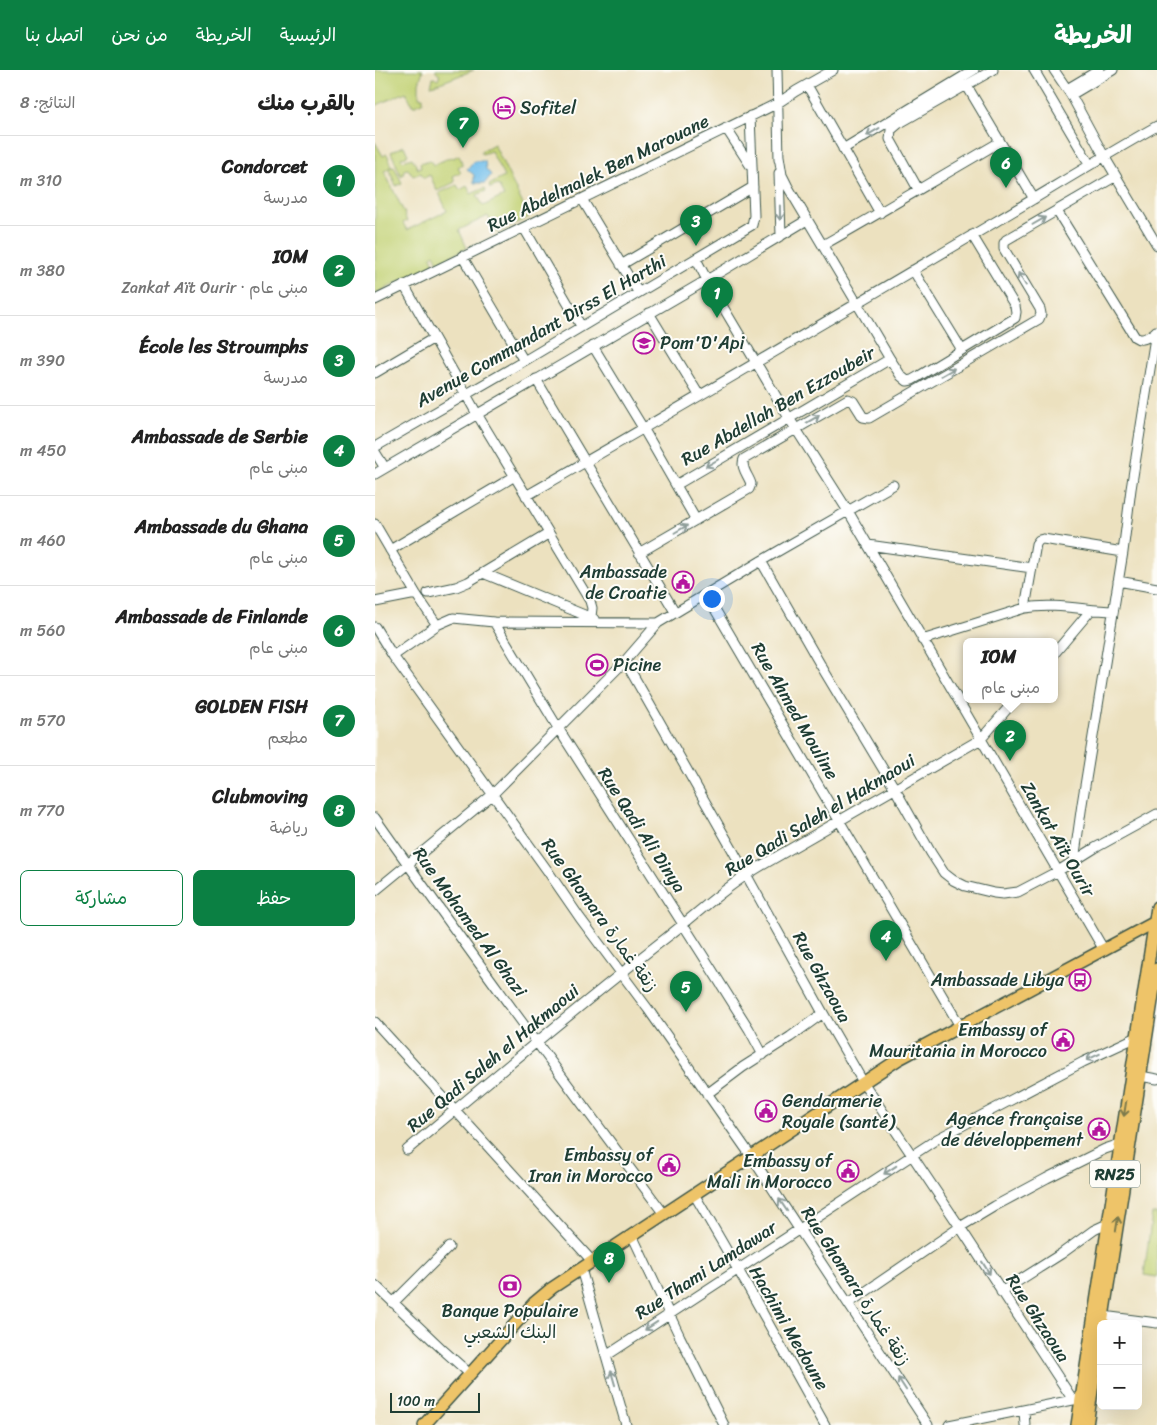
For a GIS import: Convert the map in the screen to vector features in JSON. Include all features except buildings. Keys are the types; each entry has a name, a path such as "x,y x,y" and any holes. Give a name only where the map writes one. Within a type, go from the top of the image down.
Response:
{"main road":[{"name":"RN25","path":"1077,1425 1077,1399 1107,1224 1157,907"},
{"path":"424,1425 539,1297 905,1056 1156,922"},
{"path":"1131,936 1141,940 1151,949"},
{"name":"RN25","path":"1102,1320 1140,1076 1153,1028 1157,970"},
{"path":"1087,1425 1097,1357"}],"street":[{"path":"777,70 781,236"},
{"name":"Rue Abdelmalek Ben Marouane","path":"375,300 778,103 833,70"},
{"path":"843,149 974,70"},
{"path":"918,189 890,139 891,130 898,124 993,70"},
{"path":"1034,70 1090,165"},
{"path":"1054,70 1069,92 1104,156 1157,245"},
{"path":"1069,92 1099,70"},
{"path":"1069,92 1113,70"},
{"path":"807,86 880,213"},
{"path":"967,86 1034,199"},
{"name":"Avenue Commandant Dirss El Harthi","path":"375,447 752,225 754,219 750,116"},
{"path":"526,496 1157,126"},
{"path":"726,128 753,169"},
{"path":"823,244 880,213 1000,142"},
{"path":"779,156 785,181 890,359"},
{"path":"1116,176 1057,211 1135,337 1143,340 1156,331"},
{"path":"621,265 753,187"},
{"path":"582,199 638,292"},
{"name":"Rue Abdellah Ben Ezzoubeir","path":"639,553 750,487 751,481 742,462 744,459 848,399 853,401 863,417 869,418 1039,319 1040,309 1004,250 1004,243 1006,240 1057,211"},
{"path":"375,474 807,220"},
{"path":"523,228 581,326"},
{"name":"Rue Abdellah Ben Ezzoubeir","path":"676,485 890,359 901,376 907,380 912,380 1015,318 1015,306 972,235"},
{"path":"462,256 523,360"},
{"name":"Zankat Aït Ourir","path":"696,259 796,430 868,545 1103,950"},
{"path":"913,270 962,350"},
{"path":"404,285 477,414 589,601 595,619"},
{"path":"649,313 699,395"},
{"path":"1074,861 1156,331"},
{"path":"375,373 434,338"},
{"path":"593,346 696,520"},
{"path":"536,379 675,612"},
{"path":"375,452 385,468"},
{"path":"390,550 515,476"},
{"path":"375,891 493,795 625,661 658,623 893,485"},
{"path":"375,524 437,626"},
{"path":"428,593 456,587 548,534"},
{"path":"1025,608 1036,544 1039,540 1043,539 1123,552"},
{"path":"868,545 1032,568"},
{"path":"761,561 938,866 944,873 965,886 994,893 1011,893 1028,887 1058,871 1157,814"},
{"path":"483,573 595,619"},
{"path":"1118,581 1157,588"},
{"path":"375,602 416,594"},
{"name":"Rue Ahmed Mouline","path":"706,594 960,1026"},
{"path":"923,640 1036,606 1113,611"},
{"path":"1058,649 1091,610"},
{"path":"393,656 437,626 453,618 494,622 595,619 658,623"},
{"name":"Rue Qadi Ali Dinya","path":"494,622 558,728 731,1000 763,1055"},
{"name":"Rue Ghomara زنقة غمارة","path":"375,626 393,656 620,973 648,1009 751,1156 928,1425"},
{"name":"Rue Ghzaoua","path":"625,661 863,1082 1001,1292 1077,1399"},
{"name":"Rue Qadi Saleh el Hakmaoui","path":"407,1150 620,973 683,925 726,889 747,874 981,739 1012,703"},
{"name":"Rue Mohamed Al Ghazi","path":"375,818 537,1043 664,1214"},
{"path":"707,1094 743,1067 791,1037 823,1013"},
{"path":"375,1022 592,1261"},
{"name":"Rue Thami Lamdawar","path":"606,1356 937,1138 1083,1062 1137,1037"},
{"path":"1140,1076 1157,1079"},
{"path":"849,1303 960,1227 995,1206 1047,1178 1120,1144"},
{"name":"Hachimi Medoune","path":"694,1194 825,1425"},
{"path":"1001,1292 1061,1254 1094,1230 1107,1224"},
{"path":"632,1235 724,1425"},
{"path":"393,1303 449,1247"},
{"path":"581,1269 626,1425"},
{"path":"375,1285 470,1374"},
{"path":"1142,1322 1157,1323"},
{"path":"949,1425 1077,1399"},
{"path":"1024,1411 1025,1425"}],"green space":[{"path":"375,70 423,70 419,83 419,97 423,97 423,102 413,106 406,92 375,106"},
{"path":"436,70 474,70 431,86 433,78 438,79 440,74"},
{"path":"375,142 383,156 387,154 392,166 389,168 394,166 402,183 396,186 389,169 384,171 405,214 407,221 403,223 407,230 447,211 439,193 457,185 460,190 467,186 471,194 485,188 486,191 477,195 483,206 504,196 498,185 490,188 489,185 504,177 491,151 482,154 481,151 494,144 529,217 497,233 488,216 459,230 467,248 438,262 434,254 431,256 434,264 375,294"},
{"path":"404,146 408,155 401,158 403,161 412,158 418,169 421,167 420,163 430,160 433,165 459,155 463,164 458,167 461,172 453,176 455,182 437,191 430,175 424,178 421,173 413,176 407,169 404,170 401,176 391,152"},
{"path":"1152,1214 1157,1214 1157,1277 1144,1275"}],"water":[{"path":"474,161 485,161 486,169 491,175 485,183 474,183 474,175 467,169"}],"place":[{"name":"Sofitel","path":"504,108"},
{"name":"GOLDEN FISH","path":"463,148"},
{"name":"Ambassade de Finlande","path":"1006,188"},
{"name":"École les Stroumphs","path":"696,246"},
{"name":"Condorcet","path":"717,318"},
{"name":"Pom'D'Api","path":"644,343"},
{"name":"Ambassade de Croatie","path":"683,582"},
{"name":"Picine","path":"597,665"},
{"name":"IOM","path":"1010,761"},
{"name":"Ambassade de Serbie","path":"886,961"},
{"name":"Ambassade Libya","path":"1080,980"},
{"name":"Ambassade du Ghana","path":"686,1012"},
{"name":"Embassy of Mauritania in Morocco","path":"1063,1040"},
{"name":"Gendarmerie Royale (santé)","path":"766,1111"},
{"name":"Agence française de développement","path":"1099,1129"},
{"name":"Embassy of Iran in Morocco","path":"669,1165"},
{"name":"Embassy of Mali in Morocco","path":"848,1171"},
{"name":"Clubmoving","path":"609,1283"},
{"name":"Banque Populaire البنك الشعبي","path":"510,1286"}]}
